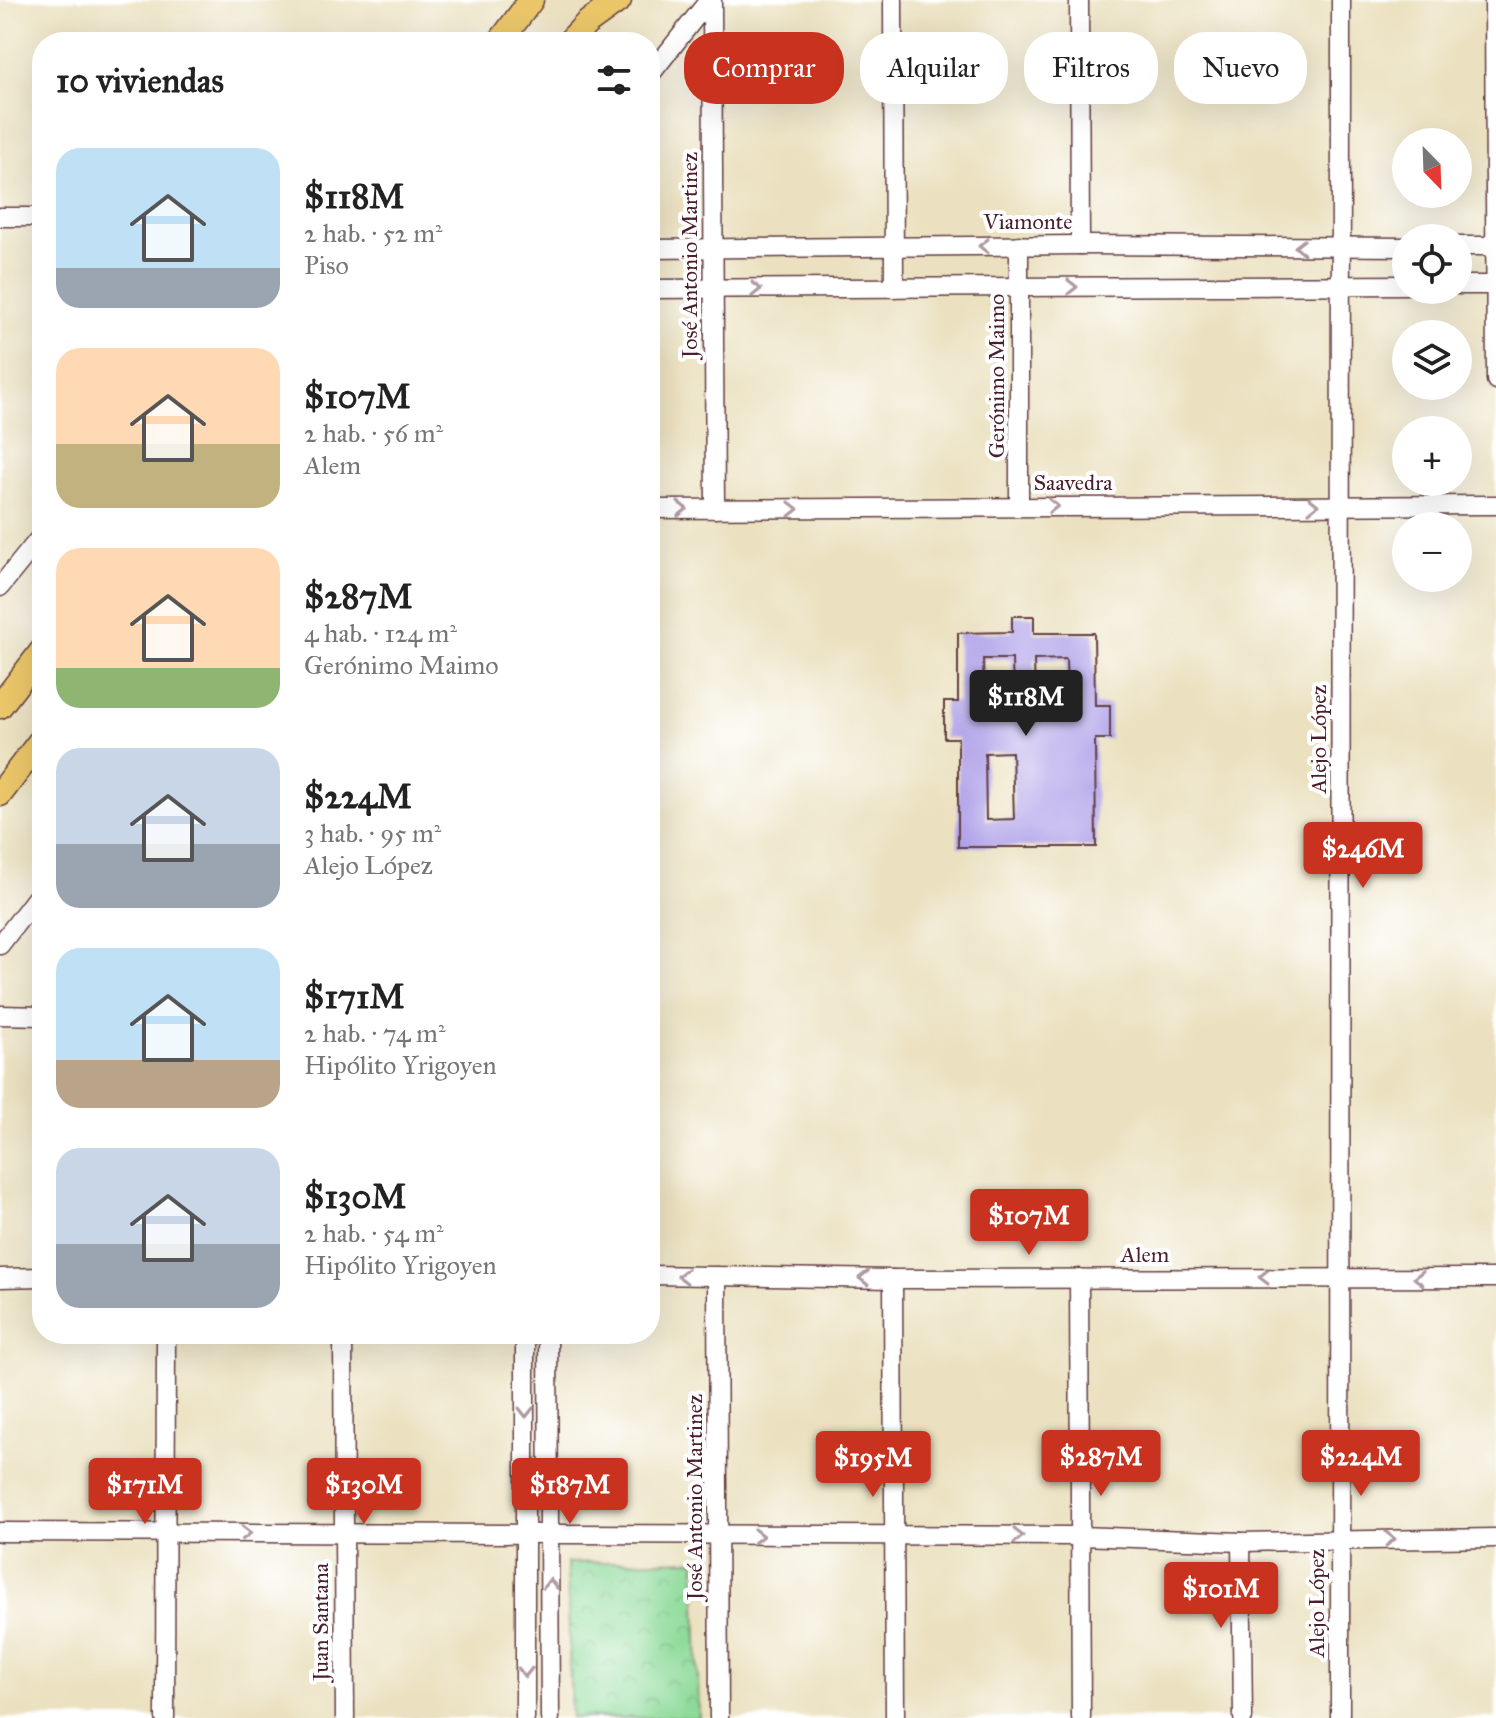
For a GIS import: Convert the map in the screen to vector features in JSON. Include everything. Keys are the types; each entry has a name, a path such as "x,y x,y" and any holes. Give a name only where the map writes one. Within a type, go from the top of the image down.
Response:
{"main road":[{"path":"507,32 531,0"},
{"path":"578,32 619,0"},
{"path":"0,706 8,680 32,660"},
{"path":"0,794 32,752"}],"street":[{"path":"660,63 711,0"},
{"name":"José Antonio Martinez","path":"711,0 715,509"},
{"path":"893,0 894,288"},
{"path":"1079,0 1080,245"},
{"name":"Alejo López","path":"1340,1718 1341,0"},
{"path":"1494,0 1496,380"},
{"path":"0,217 32,217"},
{"name":"Viamonte","path":"660,249 1019,245 1392,247"},
{"name":"Gerónimo Maimo","path":"1019,245 1019,506"},
{"path":"1472,246 1495,246"},
{"path":"660,289 1392,285"},
{"path":"1472,285 1496,285"},
{"name":"Saavedra","path":"660,509 1496,505"},
{"path":"0,587 32,547"},
{"path":"0,945 32,903"},
{"path":"0,1015 32,1016"},
{"name":"Alem","path":"660,1275 893,1279 1496,1278"},
{"name":"José Antonio Martinez","path":"717,1276 719,1718"},
{"path":"0,1278 32,1277"},
{"path":"1079,1278 1081,1718"},
{"path":"893,1279 895,1718"},
{"path":"165,1718 166,1344"},
{"name":"Juan Santana","path":"343,1344 345,1718"},
{"path":"525,1344 525,1718"},
{"path":"548,1344 550,1718"},
{"path":"0,1532 1081,1536 1241,1542 1496,1538"},
{"path":"1241,1542 1243,1718"}],"green space":[{"path":"695,1560 699,1718 571,1718 567,1563"}],"building":[{"path":"1012,616 1034,616 1034,633 1094,633 1095,705 1110,705 1110,739 1095,739 1096,847 958,847 958,738 944,738 944,702 958,702 958,633 1012,632","holes":["983,659 1012,659 1013,694 984,694","1066,659 1067,693 1035,694 1034,660","1012,752 1014,819 986,820 985,753"]}]}
